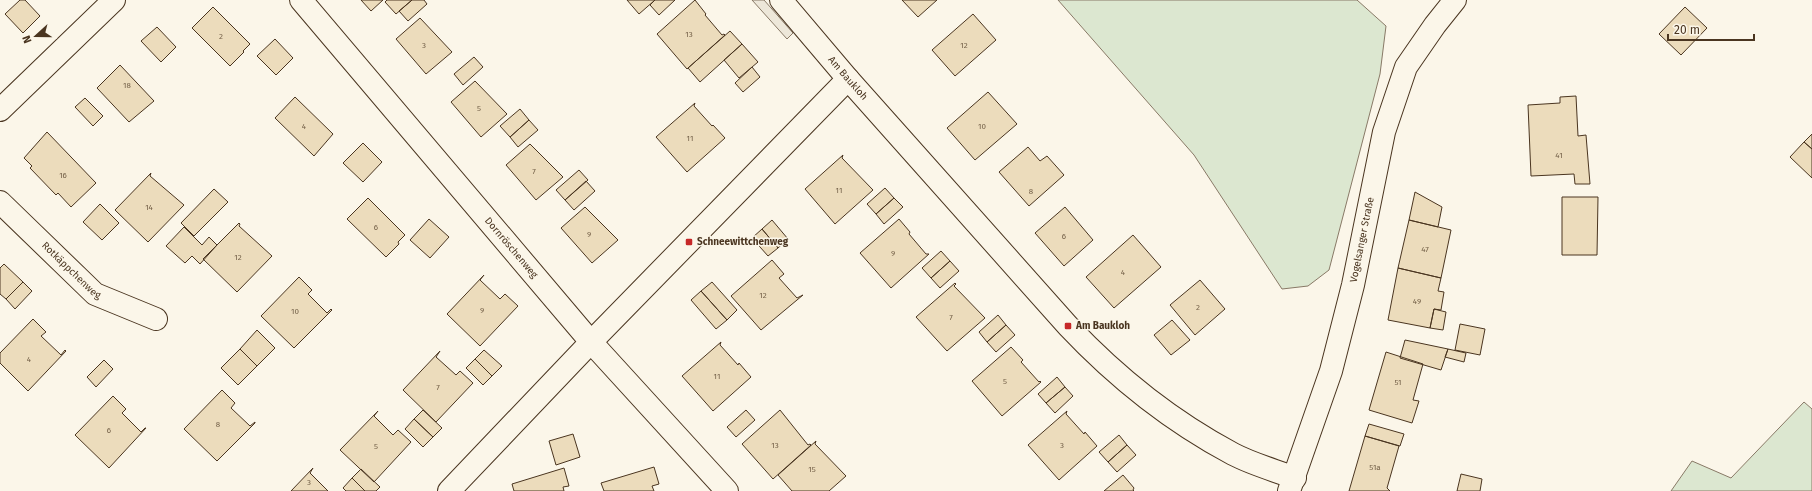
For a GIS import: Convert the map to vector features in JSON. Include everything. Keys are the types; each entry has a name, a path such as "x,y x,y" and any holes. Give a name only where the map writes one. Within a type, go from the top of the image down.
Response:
{"street":[{"path":"0,110 114,0"},
{"name":"Dornröschenweg","path":"301,0 591,342 727,491"},
{"name":"Am Baukloh","path":"781,0 848,79 1088,347 1130,386 1172,417 1233,455 1292,485"},
{"name":"Vogelsanger Straße","path":"1292,485 1331,371 1353,285 1384,132 1406,67 1435,24 1455,0"},
{"path":"449,491 591,342 848,79"},
{"name":"Rotkäppchenweg","path":"0,202 95,294 156,319"}],"green space":[{"path":"1058,0 1357,0 1386,26 1380,74 1329,270 1308,286 1282,289 1194,155"},
{"path":"1804,402 1812,409 1812,491 1671,491 1692,461 1731,478"}],"shaded area":[{"path":"752,0 764,0 793,33 787,39"}],"building":[{"path":"20,0 25,0 40,16 23,33 5,14"},
{"path":"361,0 383,0 371,11"},
{"path":"387,0 412,0 396,14 385,2"},
{"path":"412,0 424,0 427,4 408,21 399,11"},
{"path":"627,0 655,0 639,14"},
{"path":"655,0 675,0 659,15 650,5"},
{"path":"695,0 706,14 705,15 722,35 725,35 687,69 657,34"},
{"path":"902,0 937,0 918,17"},
{"path":"213,7 250,44 230,66 192,28"},
{"path":"1685,7 1707,28 1681,55 1659,34"},
{"path":"973,14 996,40 955,76 932,50"},
{"path":"420,18 452,52 426,74 396,39"},
{"path":"157,27 176,47 161,62 141,41"},
{"path":"730,31 742,44 700,82 688,68"},
{"path":"275,39 293,58 276,75 257,56"},
{"path":"742,44 758,62 739,78 724,60"},
{"path":"474,57 483,67 463,85 454,74"},
{"path":"120,65 154,101 129,122 97,88"},
{"path":"752,67 760,77 743,92 735,83"},
{"path":"475,81 507,114 481,137 451,102"},
{"path":"988,92 1017,124 975,160 947,128"},
{"path":"1576,96 1578,136 1586,135 1590,184 1575,184 1574,174 1531,176 1528,105 1560,103 1560,97"},
{"path":"295,97 333,134 314,156 275,118"},
{"path":"85,98 103,116 93,126 75,107"},
{"path":"695,103 694,106 725,138 687,172 656,137"},
{"path":"520,109 529,120 510,137 500,126"},
{"path":"529,120 538,130 518,147 510,137"},
{"path":"47,132 96,183 71,207 58,193 56,195 30,168 32,166 24,158"},
{"path":"1812,134 1812,149 1804,142"},
{"path":"1804,142 1812,149 1812,178 1790,157"},
{"path":"363,143 382,162 363,182 343,163"},
{"path":"530,144 563,177 536,200 506,165"},
{"path":"1028,147 1040,161 1047,156 1064,175 1029,206 999,172"},
{"path":"843,155 842,158 873,190 835,224 805,189"},
{"path":"579,170 588,180 565,200 556,190"},
{"path":"151,173 150,176 184,205 148,242 115,210"},
{"path":"586,181 595,191 574,210 565,200"},
{"path":"885,188 894,198 876,214 867,204"},
{"path":"214,189 228,202 194,236 181,223"},
{"path":"1415,192 1442,207 1438,227 1409,220"},
{"path":"1562,197 1598,197 1597,255 1562,255"},
{"path":"368,198 405,235 398,242 399,244 386,257 347,219"},
{"path":"894,198 903,207 884,224 876,214"},
{"path":"100,204 119,223 102,240 83,222"},
{"path":"585,207 618,240 592,263 561,228"},
{"path":"1065,207 1093,240 1064,266 1035,233"},
{"path":"429,219 449,237 430,258 410,240"},
{"path":"899,219 910,232 909,234 926,254 929,254 891,288 860,253"},
{"path":"772,220 788,239 778,248 762,229"},
{"path":"1409,220 1451,230 1441,278 1398,268"},
{"path":"239,223 239,226 272,256 237,292 203,259"},
{"path":"184,227 202,245 209,237 217,245 200,264 192,256 185,263 166,246"},
{"path":"762,229 778,248 768,256 752,238"},
{"path":"1133,235 1161,267 1114,308 1086,277"},
{"path":"941,251 950,261 931,278 922,268"},
{"path":"772,260 784,274 779,278 797,298 803,295 761,330 731,296"},
{"path":"950,261 959,271 940,288 931,278"},
{"path":"4,264 23,282 6,299 0,294 0,268"},
{"path":"1398,268 1441,278 1438,291 1444,292 1441,310 1434,309 1430,328 1388,320"},
{"path":"484,275 480,280 500,299 505,294 518,306 480,346 447,314"},
{"path":"299,277 312,290 308,294 327,313 331,309 332,310 294,348 261,316"},
{"path":"1200,280 1225,309 1195,335 1170,305"},
{"path":"23,282 32,291 15,309 6,299"},
{"path":"712,282 737,310 727,320 701,291"},
{"path":"955,283 956,284 954,286 985,318 947,351 916,317"},
{"path":"701,291 727,320 716,329 691,300"},
{"path":"1434,309 1446,312 1443,330 1430,328"},
{"path":"998,315 1006,325 987,342 979,332"},
{"path":"33,319 46,332 41,336 61,355 65,350 66,351 28,391 0,363 0,353"},
{"path":"1172,320 1190,340 1171,355 1154,335"},
{"path":"1460,324 1485,329 1480,355 1455,350"},
{"path":"1006,325 1015,335 996,352 987,342"},
{"path":"257,330 275,348 257,366 240,349"},
{"path":"1405,340 1448,349 1441,370 1400,358"},
{"path":"721,342 720,345 751,377 713,411 682,376"},
{"path":"1011,347 1023,360 1021,362 1039,382 1041,382 1002,416 972,381"},
{"path":"240,349 257,366 238,385 221,368"},
{"path":"1448,349 1466,353 1464,362 1445,357"},
{"path":"484,350 502,366 492,376 475,359"},
{"path":"440,351 436,357 456,375 460,371 473,383 436,422 403,390"},
{"path":"1386,352 1423,364 1413,400 1419,401 1412,423 1369,410"},
{"path":"475,359 492,376 483,385 466,368"},
{"path":"104,360 113,369 96,387 87,377"},
{"path":"1057,377 1065,387 1046,403 1038,394"},
{"path":"1065,387 1073,396 1055,413 1046,403"},
{"path":"222,390 235,403 231,408 250,426 255,423 217,461 184,429"},
{"path":"113,396 126,409 122,413 141,432 146,428 109,468 75,435"},
{"path":"423,410 442,428 433,437 414,419"},
{"path":"746,410 755,420 736,437 727,427"},
{"path":"780,410 808,445 811,445 773,479 742,444"},
{"path":"378,411 374,416 393,435 398,430 411,442 374,482 340,450"},
{"path":"1067,411 1066,414 1097,446 1059,480 1028,445"},
{"path":"414,419 433,437 423,447 405,429"},
{"path":"1369,424 1404,434 1400,446 1365,436"},
{"path":"573,434 580,457 556,465 549,441"},
{"path":"1119,435 1127,445 1108,462 1099,452"},
{"path":"1365,436 1399,446 1387,488 1390,491 1349,491"},
{"path":"816,441 815,444 846,476 829,491 792,491 778,475"},
{"path":"1127,445 1136,455 1117,472 1108,462"},
{"path":"654,467 659,484 652,486 654,491 604,491 601,483"},
{"path":"313,468 310,473 328,491 291,491"},
{"path":"564,468 569,486 563,487 564,491 514,491 512,484"},
{"path":"361,469 380,487 376,491 365,491 352,478"},
{"path":"1461,474 1482,479 1480,491 1457,491"},
{"path":"1123,475 1134,488 1134,491 1104,491"},
{"path":"352,478 365,491 346,491 343,488"}],"place":[{"name":"Schneewittchenweg","path":"689,242"},
{"name":"Am Baukloh","path":"1068,326"}]}
